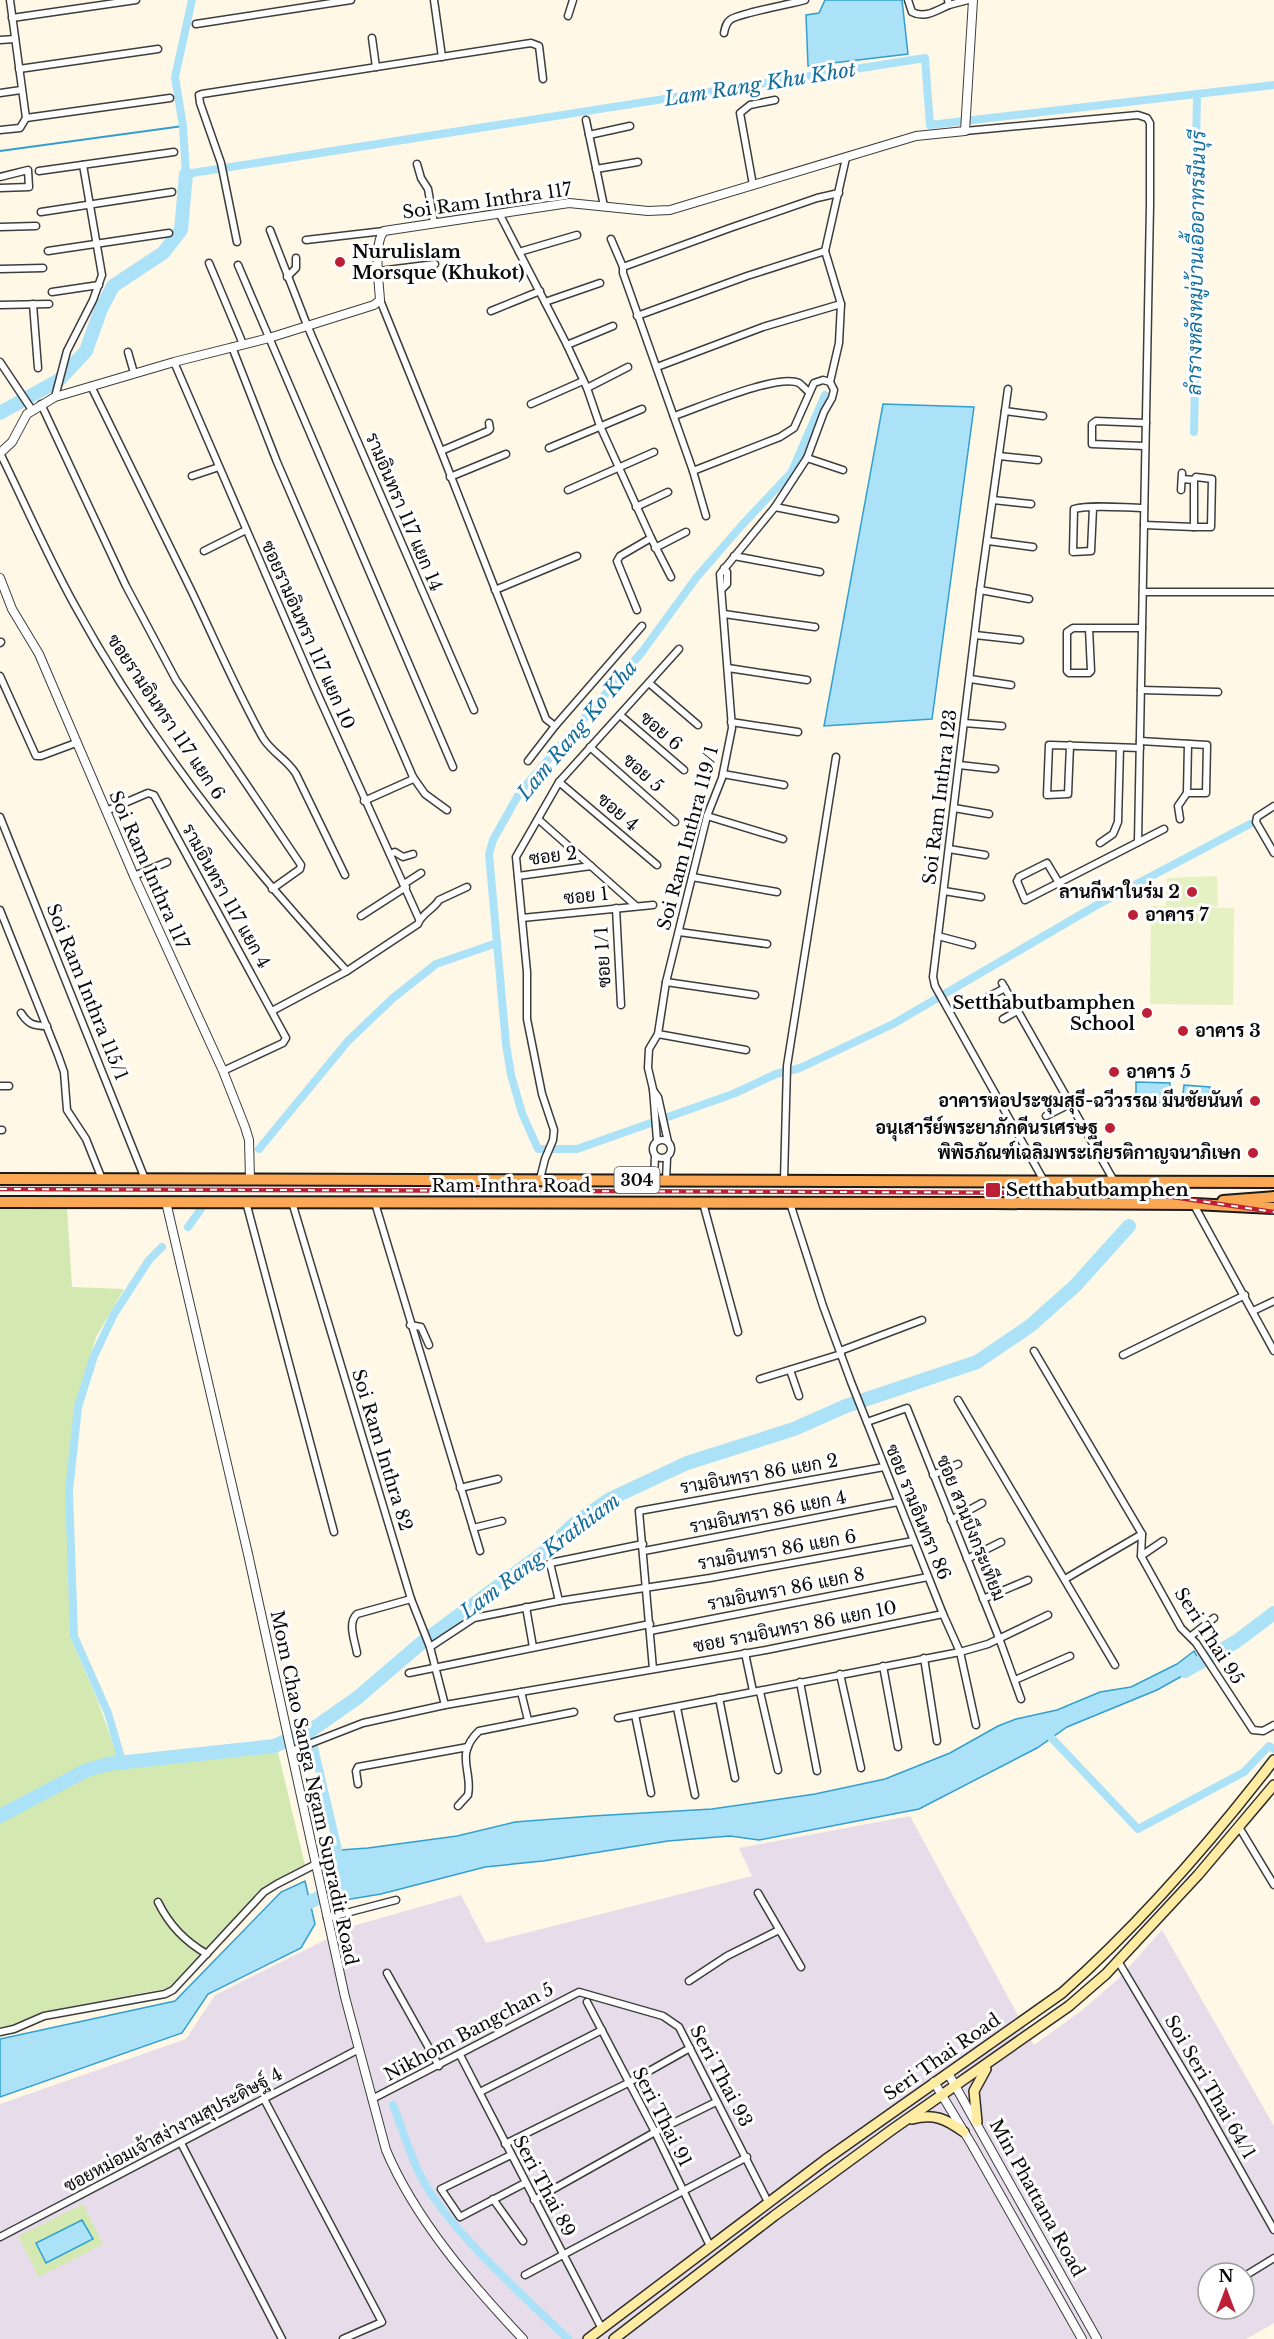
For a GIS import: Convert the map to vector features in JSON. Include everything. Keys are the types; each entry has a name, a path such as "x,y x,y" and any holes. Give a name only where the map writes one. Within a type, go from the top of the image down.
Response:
{"highway":[{"name":"Ram Inthra Road","path":"0,1179 1274,1182"},
{"path":"1194,1204 1274,1197"},
{"name":"Ram Inthra Road","path":"0,1202 1194,1204 1274,1208"}],"main road":[{"name":"Seri Thai Road","path":"588,2339 768,2202 1062,1993 1098,1962 1192,1861 1274,1760"},
{"name":"Seri Thai Road","path":"614,2339 774,2216 1069,2007 1118,1961 1274,1785"},
{"path":"977,2122 974,2091 982,2073 991,2062"},
{"path":"904,2122 930,2115 947,2120 964,2132"}],"street":[{"path":"0,130 20,128 26,118 10,0"},
{"path":"12,18 136,0"},
{"path":"195,24 351,0"},
{"path":"434,0 442,57"},
{"path":"568,16 573,0"},
{"path":"724,33 728,21 739,14 767,10 805,0"},
{"path":"908,0 912,12 920,15 928,14 948,2 968,0"},
{"path":"973,0 965,123 1138,115 1147,118 1150,131 1138,842"},
{"path":"372,38 376,67"},
{"path":"0,40 15,39"},
{"path":"237,242 224,173 199,95 519,44 536,44 540,51 543,79"},
{"path":"19,69 158,49"},
{"path":"0,93 21,90"},
{"path":"26,118 170,98"},
{"path":"753,185 740,113 750,105 775,100"},
{"path":"586,120 604,206"},
{"name":"Soi Ram Inthra 117","path":"380,300 378,240 384,231 569,203 661,211 965,123"},
{"path":"589,135 630,126"},
{"path":"39,171 174,152"},
{"path":"637,316 747,276 825,251 846,158"},
{"path":"596,169 638,162"},
{"path":"417,164 421,178 428,189 434,224"},
{"path":"55,397 67,351 102,275 83,165"},
{"path":"0,177 28,170 29,187 0,189"},
{"path":"41,212 172,192"},
{"path":"623,267 730,228 839,193"},
{"path":"499,213 567,345 587,388 618,468 671,577"},
{"path":"0,227 36,226"},
{"name":"รามอินทรา 117 แยก 14","path":"270,230 307,325 474,710"},
{"path":"306,240 384,231"},
{"path":"48,251 169,233"},
{"path":"519,252 578,235"},
{"path":"611,239 623,267 622,273 693,471 706,516"},
{"name":"Soi Ram Inthra 119/1","path":"660,1180 672,1150 658,1112 648,1068 649,1049 658,1034 666,982 707,816 723,774 731,722 723,589 728,584 727,572 724,568 775,507 807,458 824,412 832,398 834,390 830,382 839,343 841,304 825,251"},
{"path":"287,277 296,268 297,258"},
{"path":"209,263 243,344"},
{"path":"379,271 435,264"},
{"path":"238,265 453,767"},
{"path":"0,269 43,268"},
{"path":"545,302 600,283"},
{"path":"52,292 99,285"},
{"path":"491,311 540,291"},
{"path":"0,453 12,442 27,414 55,397 134,373 269,338 374,305 380,300 546,719 555,726"},
{"path":"33,304 38,368"},
{"path":"0,305 49,304"},
{"path":"657,367 763,327 841,304"},
{"path":"567,345 613,326"},
{"path":"232,347 277,462 413,777 425,794 447,810"},
{"path":"128,352 134,373"},
{"path":"0,362 33,410"},
{"name":"ซอยรามอินทรา 117 แยก 10","path":"174,362 364,801 419,919"},
{"path":"587,388 628,367"},
{"path":"693,471 780,437 794,428 814,383 823,380 830,382"},
{"path":"531,404 583,381"},
{"path":"674,416 767,383 788,381 799,383 809,392"},
{"path":"91,386 216,646 263,737 274,753 287,762 296,774 345,875"},
{"name":"Soi Ram Inthra 123","path":"1008,389 980,590 933,977 939,993 1044,1181"},
{"path":"41,404 126,586 176,680 299,862 300,869 272,889"},
{"path":"549,448 642,409"},
{"path":"1005,411 1043,416"},
{"path":"1145,446 1094,445 1092,424 1096,421 1146,423"},
{"path":"441,451 488,431 489,423"},
{"path":"568,490 654,452"},
{"name":"ซอยรามอินทรา 117 แยก 6","path":"0,453 73,603 119,680 190,783 272,889 347,970"},
{"path":"450,477 506,454"},
{"path":"999,456 1038,460"},
{"path":"807,458 843,470"},
{"path":"192,476 219,467"},
{"path":"1181,490 1182,476 1194,480"},
{"path":"1144,525 1208,527 1212,524 1212,479 1196,477 1194,480"},
{"path":"1194,480 1194,527"},
{"path":"636,507 668,492"},
{"path":"993,500 1031,504"},
{"path":"775,507 835,519"},
{"path":"1093,508 1091,551 1073,552 1074,509 1093,508 1144,508"},
{"path":"204,551 246,530"},
{"path":"655,548 686,532"},
{"path":"637,610 616,561 620,556 651,538"},
{"path":"988,541 1033,547"},
{"path":"495,590 577,556"},
{"path":"734,556 820,572"},
{"name":"Soi Ram Inthra 117","path":"0,578 12,609 39,654 134,876 223,1071 249,1140 250,1179"},
{"path":"980,590 1029,599"},
{"path":"1143,592 1274,592"},
{"path":"724,614 815,627"},
{"path":"528,761 555,726 642,626"},
{"path":"1089,628 1091,671 1089,673 1069,673 1067,671 1067,632 1073,628 1089,628 1142,628"},
{"path":"975,635 1020,640"},
{"path":"540,1179 554,1130 542,1094 527,1019 527,972 516,857 559,782 679,649"},
{"path":"728,668 807,680"},
{"path":"0,676 36,756 76,743"},
{"path":"970,679 1011,685"},
{"path":"649,683 698,725"},
{"path":"1141,690 1218,692"},
{"name":"ซอย 6","path":"620,715 684,770"},
{"path":"731,722 798,732"},
{"path":"964,723 1002,726"},
{"path":"1180,819 1178,806 1186,793 1188,744"},
{"path":"1070,745 1068,794 1047,795 1048,747 1051,745 1070,745 1120,748 1140,745 1204,745 1208,748 1206,793 1186,793"},
{"name":"ซอย 5","path":"590,747 675,822"},
{"path":"1100,843 1113,834 1118,822 1120,748"},
{"path":"784,1180 787,1066 836,757"},
{"path":"959,765 995,769"},
{"path":"723,774 784,785"},
{"path":"364,801 411,780 413,777"},
{"name":"ซอย 4","path":"559,782 657,865"},
{"name":"รามอินทรา 117 แยก 4","path":"106,811 147,793 154,795 286,1038 283,1043 223,1071"},
{"path":"1273,848 1256,819 1274,806"},
{"path":"954,808 989,814"},
{"path":"707,816 783,839"},
{"name":"Soi Ram Inthra 115/1","path":"0,817 145,1179"},
{"path":"538,819 636,906"},
{"path":"1059,883 1047,863 1018,877 1017,881 1025,900 1059,883 1164,829"},
{"path":"949,849 985,855"},
{"path":"390,854 395,852 403,857 413,854"},
{"path":"134,876 167,862"},
{"name":"ซอย 2","path":"518,876 591,866"},
{"path":"362,916 421,873"},
{"path":"692,877 777,892"},
{"path":"272,1011 347,970 418,924 419,919 436,906 439,900 467,887"},
{"path":"944,891 981,897"},
{"name":"ซอย 1","path":"522,918 653,905"},
{"name":"ซอย 1/1","path":"616,908 621,1005"},
{"path":"0,910 64,1072 67,1110 86,1138 102,1179"},
{"path":"679,932 767,944"},
{"path":"938,936 972,945"},
{"path":"666,982 754,995"},
{"path":"988,997 1004,985 1114,1182"},
{"path":"1003,1019 1017,1011"},
{"path":"21,1013 32,1025 47,1026"},
{"path":"658,1034 746,1050"},
{"path":"0,1086 9,1086"},
{"path":"1046,1116 1071,1104"},
{"name":"Soi Ram Inthra 119/1","path":"658,1112 657,1141 653,1148 660,1180"},
{"path":"657,1141 668,1142"},
{"path":"655,1156 667,1158"},
{"name":"Mom Chao Sanga Ngam Supradit Road","path":"166,1202 248,1554 327,1915 386,2150 392,2165 423,2215 472,2284 523,2339"},
{"path":"246,1202 334,1532"},
{"name":"Soi Ram Inthra 82","path":"292,1202 411,1599 430,1647 445,1705"},
{"path":"375,1203 480,1551"},
{"path":"703,1203 738,1332"},
{"name":"ซอย รามอินทรา 86","path":"790,1203 840,1353 913,1540 960,1652 976,1725"},
{"path":"1194,1204 1274,1351"},
{"path":"1123,1355 1245,1295"},
{"path":"1253,1311 1274,1301"},
{"path":"760,1378 840,1353 922,1320"},
{"path":"410,1325 421,1327 429,1345"},
{"path":"1034,1352 1142,1534 1065,1579"},
{"path":"790,1370 799,1396"},
{"path":"958,1400 1115,1665"},
{"name":"ซอย สวนบึงกระเทียม","path":"867,1421 907,1408 1021,1699"},
{"path":"933,1475 958,1464"},
{"name":"รามอินทรา 86 แยก 2","path":"643,1547 639,1511 884,1467"},
{"path":"460,1488 498,1479"},
{"name":"รามอินทรา 86 แยก 4","path":"559,1601 550,1563 898,1502"},
{"path":"951,1520 982,1503"},
{"path":"473,1528 502,1521"},
{"name":"Seri Thai 95","path":"1142,1534 1142,1556 1182,1628 1196,1643 1253,1730 1263,1731 1274,1725"},
{"name":"รามอินทรา 86 แยก 6","path":"430,1647 474,1618 559,1601 646,1589 913,1540"},
{"path":"1142,1556 1163,1540"},
{"path":"967,1559 1001,1542"},
{"path":"643,1547 653,1669"},
{"name":"รามอินทรา 86 แยก 8","path":"409,1673 533,1647 928,1577"},
{"path":"983,1599 1029,1580"},
{"path":"357,1653 353,1617 411,1599"},
{"path":"526,1607 533,1647"},
{"name":"ซอย รามอินทรา 86 แยก 10","path":"290,1748 313,1743 363,1723 445,1705 745,1653 943,1614"},
{"path":"618,1718 960,1652 988,1644 1048,1615"},
{"path":"1191,1636 1214,1618"},
{"path":"745,1653 778,1770"},
{"path":"1015,1680 1070,1656"},
{"path":"924,1658 937,1741"},
{"path":"883,1666 898,1747"},
{"path":"840,1674 861,1768"},
{"path":"800,1682 817,1772"},
{"path":"521,1692 528,1720"},
{"path":"719,1698 735,1778"},
{"path":"677,1708 695,1795"},
{"path":"458,1806 469,1791 465,1768 468,1747 479,1731 574,1712"},
{"path":"635,1715 651,1793"},
{"path":"358,1784 356,1771 358,1767 468,1747"},
{"path":"1239,1827 1274,1885"},
{"path":"0,2032 14,2029 44,2016 165,1994 173,1990 264,1892 316,1864"},
{"path":"758,1893 801,1967"},
{"path":"327,1915 396,1900"},
{"path":"158,1902 165,1916 179,1934 207,1954"},
{"path":"689,1982 727,1956 779,1930"},
{"name":"Soi Seri Thai 64/1","path":"1118,1961 1205,2106 1274,2230"},
{"path":"387,1973 439,2066"},
{"name":"Nikhom Bangchan 5","path":"372,2099 579,1992"},
{"name":"Seri Thai 93","path":"579,1992 663,2016 679,2027 768,2202"},
{"name":"Seri Thai 91","path":"587,2002 655,2132 710,2246"},
{"path":"480,2092 602,2030"},
{"path":"505,2144 628,2083 690,2048"},
{"name":"ซอยหม่อมเจ้าสง่างามสุประดิษฐ์ 4","path":"0,2237 359,2049"},
{"name":"Seri Thai 89","path":"460,2055 602,2329"},
{"name":"Min Phattana Road","path":"948,2073 1097,2339"},
{"name":"Min Phattana Road","path":"934,2082 1082,2339"},
{"path":"264,2099 382,2322 343,2339"},
{"path":"534,2200 655,2132 716,2102"},
{"path":"181,2143 282,2339"},
{"path":"511,2155 441,2189 460,2217 525,2183"},
{"path":"525,2275 747,2157"},
{"path":"493,2199 523,2241"},
{"path":"1256,2269 1274,2258"}],"shaded area":[{"path":"910,1816 1034,2045 1081,2011 1118,1979 1162,1930 1274,2126 1274,2323 1246,2339 0,2339 0,2104 186,2039 215,1995 353,1926 461,1895 486,1943 752,1876 739,1848"}],"green space":[{"path":"1217,876 1218,906 1202,907 1234,908 1233,1005 1150,1004 1151,906 1166,906 1167,878"},
{"path":"0,1207 67,1207 72,1287 124,1289 96,1337 75,1411 66,1491 70,1637 97,1699 122,1769 278,1752 305,1865 266,1887 169,1988 43,2012 13,2025 0,2027"},
{"path":"83,2204 103,2244 39,2277 18,2236","holes":["82,2220 93,2239 46,2263"]}],"water":[{"path":"825,0 902,0 908,54 808,66 806,15 819,13"},
{"path":"883,404 974,407 932,719 824,726"},
{"path":"1136,1082 1170,1083 1170,1103 1136,1102"},
{"path":"1184,1085 1210,1087 1208,1105 1182,1103"},
{"path":"1194,1651 1202,1665 1157,1690 1067,1727 1037,1748 919,1809 759,1840 730,1836 668,1841 543,1861 485,1867 381,1894 339,1901 327,1851 457,1836 515,1822 712,1809 815,1794 885,1779 950,1753 998,1726 1016,1719 1057,1710 1100,1692 1131,1687 1177,1664"},
{"path":"305,1881 315,1924 301,1948 208,1994 182,2033 0,2097 0,2039 175,2001 281,1892"},
{"path":"82,2220 93,2239 46,2263 36,2243"}],"waterway":[{"name":"Lam Rang Khu Khot","path":"192,0 175,77 183,126 186,174 925,58 930,125 1274,85"},
{"name":"ลำรางหลังหมู่บ้านเอื้ออาทรมีนบุรี","path":"1194,432 1195,382 1192,364 1197,94"},
{"path":"0,151 183,126"},
{"path":"0,413 59,380 86,351 101,309 113,286 163,253 181,230 186,174"},
{"name":"Lam Rang Ko Kha","path":"259,1149 348,1041 393,998 436,964 497,943 489,854 493,840 520,792 642,652 696,578 791,473 825,395"},
{"path":"497,943 506,1044 511,1075 522,1113 538,1149 577,1149 733,1094 776,1074 800,1068 893,1024 1097,905 1250,824"},
{"name":"Lam Rang Ko Kha","path":"188,1227 201,1209"},
{"name":"Lam Rang Krathiam","path":"0,1816 87,1770 108,1764 274,1746 310,1731 357,1698 420,1644 544,1552 574,1524 610,1499 687,1463 794,1429 846,1406 977,1362 1030,1326 1075,1286 1129,1226"},
{"name":"Lam Rang Ko Kha","path":"122,1761 108,1713 74,1636 69,1491 78,1407 94,1356 114,1314 149,1260 162,1247"},
{"path":"1185,1671 1237,1641 1274,1613"},
{"path":"1044,1730 1138,1829 1244,1772 1269,1746 1274,1749"},
{"path":"310,1731 340,1858"},
{"path":"296,1911 301,1906 351,1883"},
{"path":"393,2105 415,2165 448,2217 480,2253 568,2339"}],"railway":[{"path":"0,1189 1120,1193 1166,1196 1274,1212"}],"place":[{"name":"Nurulislam Morsque (Khukot)","path":"340,262"},
{"name":"ลานกีฬาในร่ม 2","path":"1192,892"},
{"name":"อาคาร 7","path":"1133,915"},
{"name":"Setthabutbamphen School","path":"1147,1013"},
{"name":"อาคาร 3","path":"1183,1031"},
{"name":"อาคาร 5","path":"1114,1072"},
{"name":"อาคารหอประชุมสุธี-ฉวีวรรณ มีนชัยนันท์","path":"1255,1101"},
{"name":"อนุเสารีย์พระยาภักดีนรเศรษฐ","path":"1110,1128"},
{"name":"พิพิธภัณฑ์เฉลิมพระเกียรติกาญจนาภิเษก","path":"1253,1153"},
{"name":"Setthabutbamphen","path":"993,1190"}]}
